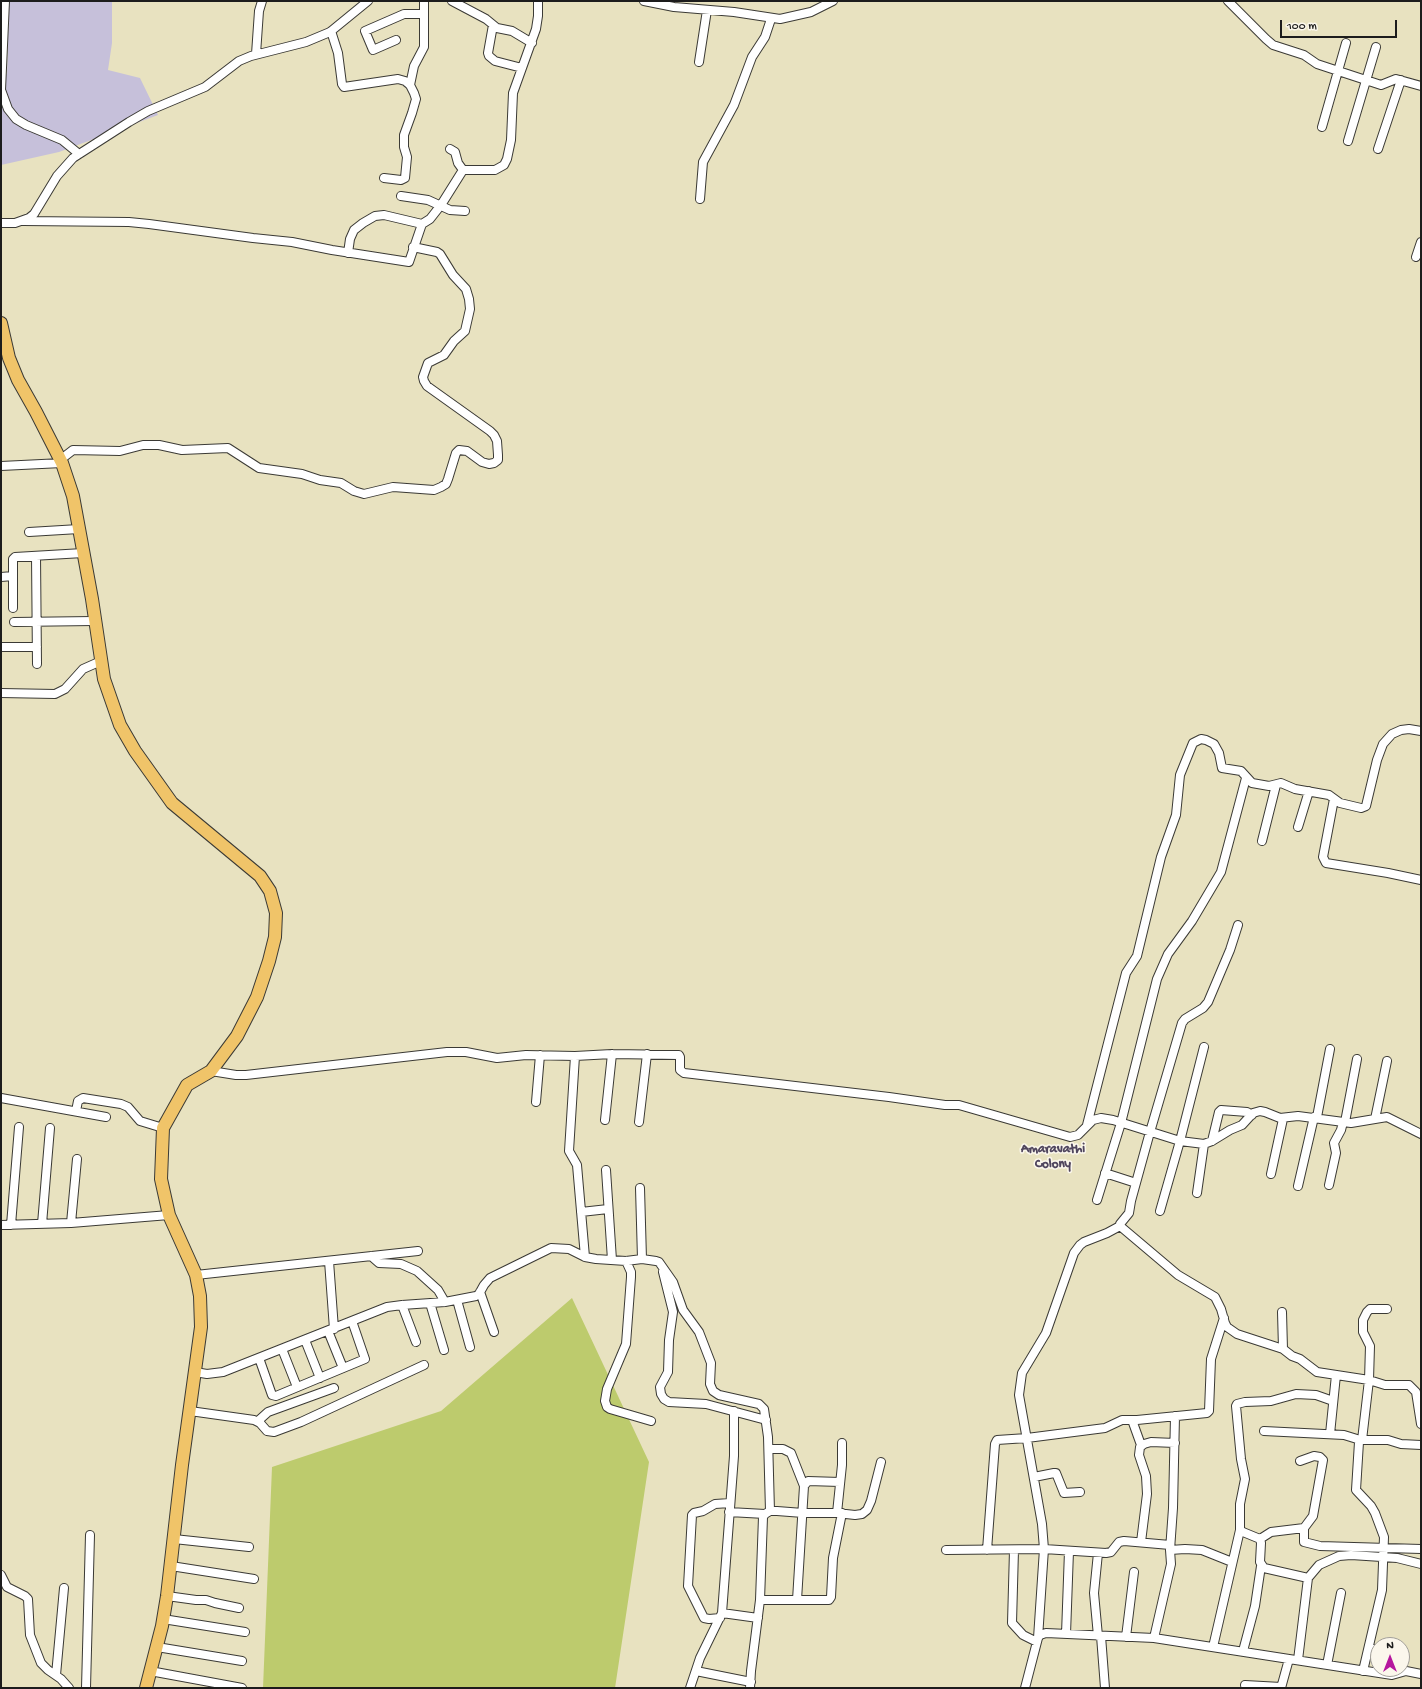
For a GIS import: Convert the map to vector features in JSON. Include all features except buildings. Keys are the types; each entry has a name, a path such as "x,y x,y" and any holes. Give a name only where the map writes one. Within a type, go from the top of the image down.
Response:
{"highway":[{"path":"1,323 5,358 36,412 61,462 73,496 100,661 111,702 120,725 134,751 172,803 260,876 270,891 276,913 275,937 257,997 237,1036 211,1071 187,1085 163,1128 161,1179 169,1215 196,1276 200,1296 201,1327 182,1465 167,1596 157,1647 146,1688"}],"street":[{"path":"6,1 1,90 8,109 16,119 26,125 62,140 79,154"},
{"path":"256,54 259,11 262,1"},
{"path":"23,221 34,214 57,176 79,154 148,112 205,87 239,60 256,54 306,42 331,31 368,1"},
{"path":"410,85 414,66 424,47 424,1"},
{"path":"452,1 486,20 497,28 512,31 532,43"},
{"path":"463,170 495,170 504,165 510,149 513,93 532,43 538,16 538,1"},
{"path":"644,1 656,4 734,12 780,20 811,12 834,1"},
{"path":"1228,1 1273,45 1304,55 1317,64 1381,85 1394,79 1421,86"},
{"path":"699,62 707,10"},
{"path":"396,40 373,50 365,31 404,14 424,14"},
{"path":"700,198 703,162 734,105 752,57 765,37 770,19"},
{"path":"493,25 488,53 489,56 495,60 522,68"},
{"path":"331,31 338,53 342,84 344,87 398,79 405,81 410,85 416,99 404,135 404,147 407,157 405,178 401,180 384,178"},
{"path":"1322,127 1346,44"},
{"path":"1348,141 1376,47"},
{"path":"1378,148 1401,80"},
{"path":"450,149 455,152 458,163 463,170"},
{"path":"1,223 23,221 136,223 292,242 348,253 408,262 422,224 430,219 441,205 463,170"},
{"path":"401,196 428,200 455,211 465,211"},
{"path":"348,253 350,239 354,230 375,216 384,215 422,224"},
{"path":"1416,257 1421,242"},
{"path":"1,466 61,462 73,450 120,451 143,445 182,450 228,448 258,468 302,474 320,480 341,483 354,491 364,494 393,487 434,490 441,487 448,479 456,453 460,450 467,451 482,462 489,464 494,463 498,460 498,455 497,440 494,435 426,386 424,381 423,377 428,363 444,355 454,341 465,331 470,309 470,298 466,289 453,275 440,254 413,247"},
{"path":"29,532 79,529"},
{"path":"14,608 13,559 15,557 83,553"},
{"path":"36,556 37,664"},
{"path":"1,577 13,576"},
{"path":"14,622 94,621"},
{"path":"1,647 37,646"},
{"path":"1,693 55,694 65,689 83,669 100,661"},
{"path":"1087,1126 1126,973 1137,956 1161,857 1176,815 1180,775 1193,743 1201,739 1214,744 1220,753 1222,768 1241,771 1252,783 1269,786 1281,783 1295,789 1329,795 1340,803 1361,808 1366,806 1377,760 1383,744 1392,734 1402,730 1409,729 1421,731"},
{"path":"1097,1200 1121,1123 1157,979 1168,954 1192,921 1221,872 1246,778"},
{"path":"1262,841 1276,784"},
{"path":"1298,827 1309,791"},
{"path":"1334,799 1323,857 1326,863 1421,880"},
{"path":"1025,1688 1037,1640 1044,1549 1042,1524 1028,1438 1019,1395 1023,1370 1046,1333 1071,1260 1077,1249 1084,1242 1108,1233 1120,1226 1129,1213 1130,1204 1150,1132 1182,1023 1208,1002 1230,950 1238,925"},
{"path":"1160,1211 1180,1141 1204,1046"},
{"path":"1298,1186 1330,1049"},
{"path":"211,1071 246,1075 447,1052 470,1052 497,1058 540,1055 575,1056 646,1054 679,1056 680,1070 684,1073 889,1096 945,1105 959,1105 1070,1137 1078,1135 1093,1120 1100,1118 1180,1141 1208,1142 1242,1125 1256,1112 1265,1112 1277,1118 1294,1116 1315,1117 1344,1122 1361,1123 1382,1117 1391,1118 1421,1134"},
{"path":"605,1120 612,1054"},
{"path":"639,1122 646,1054"},
{"path":"536,1102 540,1055"},
{"path":"575,1056 569,1151 576,1165 585,1257"},
{"path":"1329,1185 1336,1153 1334,1143 1344,1122 1358,1059"},
{"path":"1375,1119 1387,1061"},
{"path":"1,1098 106,1117"},
{"path":"76,1111 78,1101 83,1098 121,1104 128,1107 140,1121 163,1128"},
{"path":"1197,1193 1208,1142 1219,1112 1221,1110 1247,1112 1252,1115"},
{"path":"1271,1174 1283,1118"},
{"path":"11,1225 19,1127"},
{"path":"42,1224 50,1128"},
{"path":"71,1223 77,1159"},
{"path":"606,1170 612,1260"},
{"path":"1105,1173 1136,1183"},
{"path":"640,1188 642,1259"},
{"path":"581,1212 608,1209"},
{"path":"1,1226 71,1223 169,1215"},
{"path":"1120,1226 1178,1275 1215,1298 1221,1309 1227,1327 1237,1334 1283,1349 1298,1358 1314,1371 1370,1380 1385,1384 1409,1385 1413,1387 1417,1397 1421,1424"},
{"path":"195,1372 215,1374 387,1307 445,1302 476,1296 486,1281 490,1278 543,1251 561,1247 569,1249 585,1257 626,1261 642,1259 656,1261 663,1267 673,1282 683,1310 699,1332 710,1358 710,1384 713,1391 719,1395 762,1406 766,1414 768,1449 767,1512 763,1517 760,1600 750,1685 696,1671"},
{"path":"196,1276 418,1251"},
{"path":"371,1256 380,1263 401,1264 417,1271 438,1290 445,1302"},
{"path":"329,1261 331,1330 343,1368"},
{"path":"626,1261 631,1272 626,1344 607,1389 606,1404 610,1409 652,1421"},
{"path":"663,1267 674,1316 669,1340 668,1372 660,1387 661,1394 664,1399 669,1402 706,1404 766,1420"},
{"path":"480,1292 494,1332"},
{"path":"457,1300 470,1347"},
{"path":"430,1303 444,1350"},
{"path":"402,1305 416,1342"},
{"path":"1363,1671 1382,1590 1384,1537 1371,1506 1356,1490 1360,1440 1370,1380 1370,1346 1363,1332 1363,1320 1370,1309 1387,1309"},
{"path":"1282,1312 1283,1349"},
{"path":"987,1550 995,1444 999,1439 1028,1438 1105,1428 1122,1420 1205,1414 1209,1411 1211,1359 1224,1318"},
{"path":"258,1358 272,1395 276,1396 365,1358 352,1321"},
{"path":"305,1340 320,1378"},
{"path":"282,1349 297,1387"},
{"path":"190,1410 258,1421 267,1431 274,1432 301,1422 424,1365"},
{"path":"1330,1434 1336,1375"},
{"path":"258,1421 268,1412 334,1388"},
{"path":"1213,1647 1240,1530 1240,1504 1245,1479 1241,1459 1237,1404 1245,1402 1271,1401 1296,1394 1316,1395 1333,1401"},
{"path":"690,1688 700,1658 721,1615 734,1456 734,1411"},
{"path":"1154,1638 1171,1564 1170,1548 1175,1416"},
{"path":"1132,1420 1141,1445 1140,1455 1146,1476 1147,1494 1141,1542"},
{"path":"1264,1430 1330,1434 1352,1437 1360,1440 1388,1440 1401,1444 1421,1445"},
{"path":"1141,1445 1158,1442 1175,1443"},
{"path":"760,1600 825,1601 829,1600 831,1597 840,1513 842,1443"},
{"path":"768,1449 783,1449 790,1453 804,1486 797,1600"},
{"path":"1260,1540 1271,1532 1304,1528 1308,1525 1314,1513 1323,1460 1320,1457 1314,1456 1300,1461"},
{"path":"729,1512 767,1512 777,1510 803,1513 862,1514 867,1510 871,1501 881,1462"},
{"path":"1034,1477 1054,1472 1056,1473 1064,1494 1080,1492"},
{"path":"804,1486 808,1482 840,1482"},
{"path":"730,1503 715,1504 692,1515 688,1586 704,1618 709,1619 721,1615 758,1618"},
{"path":"1304,1528 1303,1539 1307,1544 1338,1548 1421,1549"},
{"path":"1240,1530 1260,1540"},
{"path":"86,1688 90,1536"},
{"path":"174,1539 249,1547"},
{"path":"1243,1651 1255,1606 1261,1566 1260,1540"},
{"path":"946,1550 1044,1549 1111,1552 1121,1541 1141,1542 1170,1548 1202,1550 1232,1562"},
{"path":"1014,1550 1012,1623 1023,1635 1037,1640"},
{"path":"1066,1634 1069,1551"},
{"path":"1098,1552 1094,1594 1105,1688"},
{"path":"1298,1660 1308,1578 1319,1564 1339,1556 1397,1558 1421,1564"},
{"path":"171,1566 254,1579"},
{"path":"1261,1566 1308,1578"},
{"path":"1126,1637 1134,1572"},
{"path":"1,1575 7,1587 28,1599 30,1635 37,1656 43,1666 56,1675 69,1688"},
{"path":"56,1675 64,1588"},
{"path":"1326,1665 1341,1593"},
{"path":"167,1596 206,1600 239,1608"},
{"path":"163,1619 244,1632"},
{"path":"1037,1640 1040,1635 1046,1633 1154,1638 1370,1672"},
{"path":"157,1647 242,1661"},
{"path":"1245,1685 1281,1687 1290,1659"},
{"path":"1410,1670 1421,1674"},
{"path":"150,1671 242,1688"}],"shaded area":[{"path":"9,1 112,1 112,43 108,70 140,78 158,115 59,152 1,165 1,76 7,74"}],"green space":[{"path":"572,1298 649,1462 615,1688 263,1688 272,1467 441,1411"}],"district":[{"name":"Amaravathi Colony","path":"1053,1158"}]}
